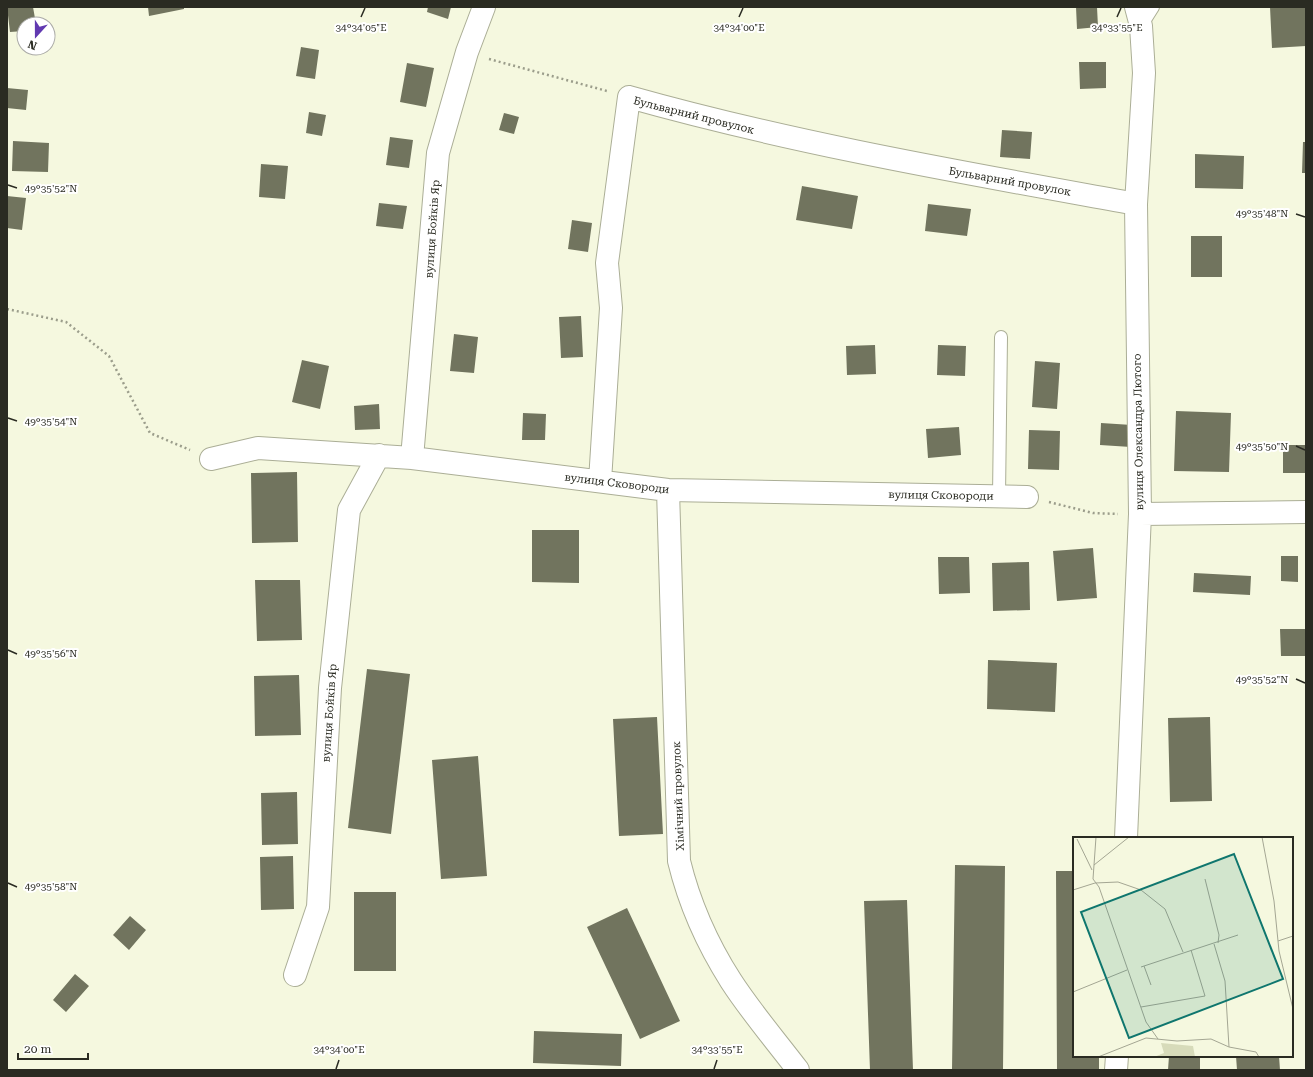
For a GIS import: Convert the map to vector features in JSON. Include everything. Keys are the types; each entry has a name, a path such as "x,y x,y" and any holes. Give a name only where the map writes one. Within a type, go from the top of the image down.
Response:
{"street":[{"name":"вулиця Бойків Яр","path":"412,458 438,153 467,52 484,7"},
{"name":"вулиця Олександра Лютого","path":"1126,837 1140,514 1136,204 1144,74 1139,17"},
{"name":"Бульварний провулок","path":"600,481 611,308 607,263 629,98 715,121 913,164 1136,204"},
{"name":"вулиця Сковороди","path":"211,459 258,448 412,458 668,490 1027,497"},
{"name":"вулиця Бойків Яр","path":"295,975 318,907 330,688 350,510 378,455"},
{"name":"Хімічний провулок","path":"668,490 680,861 685,886 706,933 731,981 798,1070"},
{"path":"1140,514 1306,512"},
{"path":"1116,1070 1117,1057"}],"lane":[{"name":"вулиця Олександра Лютого","path":"1139,17 1153,7"},
{"path":"999,496 1001,338"}],"path":[{"path":"467,52 629,98"},
{"path":"7,309 66,322 109,356 150,433 211,459"},
{"path":"1027,497 1093,513"}],"building":[{"path":"7,7 33,7 35,16 16,16 16,32 10,32"},
{"path":"148,7 184,7 184,9 149,16"},
{"path":"428,7 451,7 448,19 427,12"},
{"path":"1076,7 1097,7 1098,27 1077,29"},
{"path":"1270,7 1306,7 1306,46 1272,48"},
{"path":"301,47 319,50 315,79 296,76"},
{"path":"1079,62 1106,62 1106,88 1080,89"},
{"path":"407,63 434,68 426,107 400,102"},
{"path":"7,88 28,90 26,110 7,108"},
{"path":"309,112 326,115 322,136 306,133"},
{"path":"504,113 519,117 514,134 499,130"},
{"path":"1002,130 1032,132 1030,159 1000,157"},
{"path":"390,137 413,140 409,168 386,165"},
{"path":"13,141 49,143 48,172 12,171"},
{"path":"1303,142 1306,142 1306,173 1302,173"},
{"path":"1195,154 1244,156 1243,189 1195,188"},
{"path":"261,164 288,166 285,199 259,197"},
{"path":"802,186 858,196 852,229 796,220"},
{"path":"7,196 26,198 22,230 7,228"},
{"path":"379,203 407,206 403,229 376,226"},
{"path":"928,204 971,209 967,236 925,231"},
{"path":"572,220 592,223 588,252 568,249"},
{"path":"1191,236 1222,236 1222,277 1191,277"},
{"path":"581,316 583,357 561,358 559,317"},
{"path":"454,334 478,337 474,373 450,371"},
{"path":"875,345 876,374 847,375 846,346"},
{"path":"938,345 966,346 965,376 937,375"},
{"path":"302,360 329,366 320,409 292,402"},
{"path":"1035,361 1060,363 1057,409 1032,407"},
{"path":"379,404 380,429 355,430 354,406"},
{"path":"1176,411 1231,413 1229,472 1174,471"},
{"path":"523,413 546,414 545,440 522,440"},
{"path":"1101,423 1132,425 1131,447 1100,445"},
{"path":"959,427 961,455 928,458 926,429"},
{"path":"1029,430 1060,431 1059,470 1028,469"},
{"path":"1283,445 1306,445 1306,473 1283,473"},
{"path":"297,472 298,542 252,543 251,473"},
{"path":"532,530 579,530 579,583 532,582"},
{"path":"1093,548 1097,598 1057,601 1053,551"},
{"path":"1281,556 1298,556 1298,582 1281,581"},
{"path":"938,557 969,557 970,593 939,594"},
{"path":"1029,562 1030,610 993,611 992,563"},
{"path":"1194,573 1251,576 1250,595 1193,592"},
{"path":"255,580 300,580 302,640 257,641"},
{"path":"1280,629 1306,629 1306,656 1281,656"},
{"path":"988,660 1057,663 1055,712 987,709"},
{"path":"367,669 410,674 391,834 348,828"},
{"path":"299,675 301,735 255,736 254,676"},
{"path":"657,717 663,834 619,836 613,719"},
{"path":"1210,717 1212,801 1170,802 1168,718"},
{"path":"478,756 487,876 441,879 432,760"},
{"path":"297,792 298,844 262,845 261,793"},
{"path":"293,856 294,909 261,910 260,857"},
{"path":"955,865 1005,866 1003,1070 952,1070"},
{"path":"1056,871 1073,871 1073,1057 1099,1057 1099,1070 1057,1070"},
{"path":"354,892 396,892 396,971 354,971"},
{"path":"907,900 913,1070 870,1070 864,901"},
{"path":"627,908 680,1021 640,1039 587,927"},
{"path":"130,916 146,930 129,950 113,935"},
{"path":"75,974 89,986 66,1012 53,1000"},
{"path":"534,1031 622,1034 621,1066 533,1063"},
{"path":"1169,1057 1200,1057 1200,1070 1168,1070"},
{"path":"1236,1057 1279,1057 1280,1070 1237,1070"}]}
